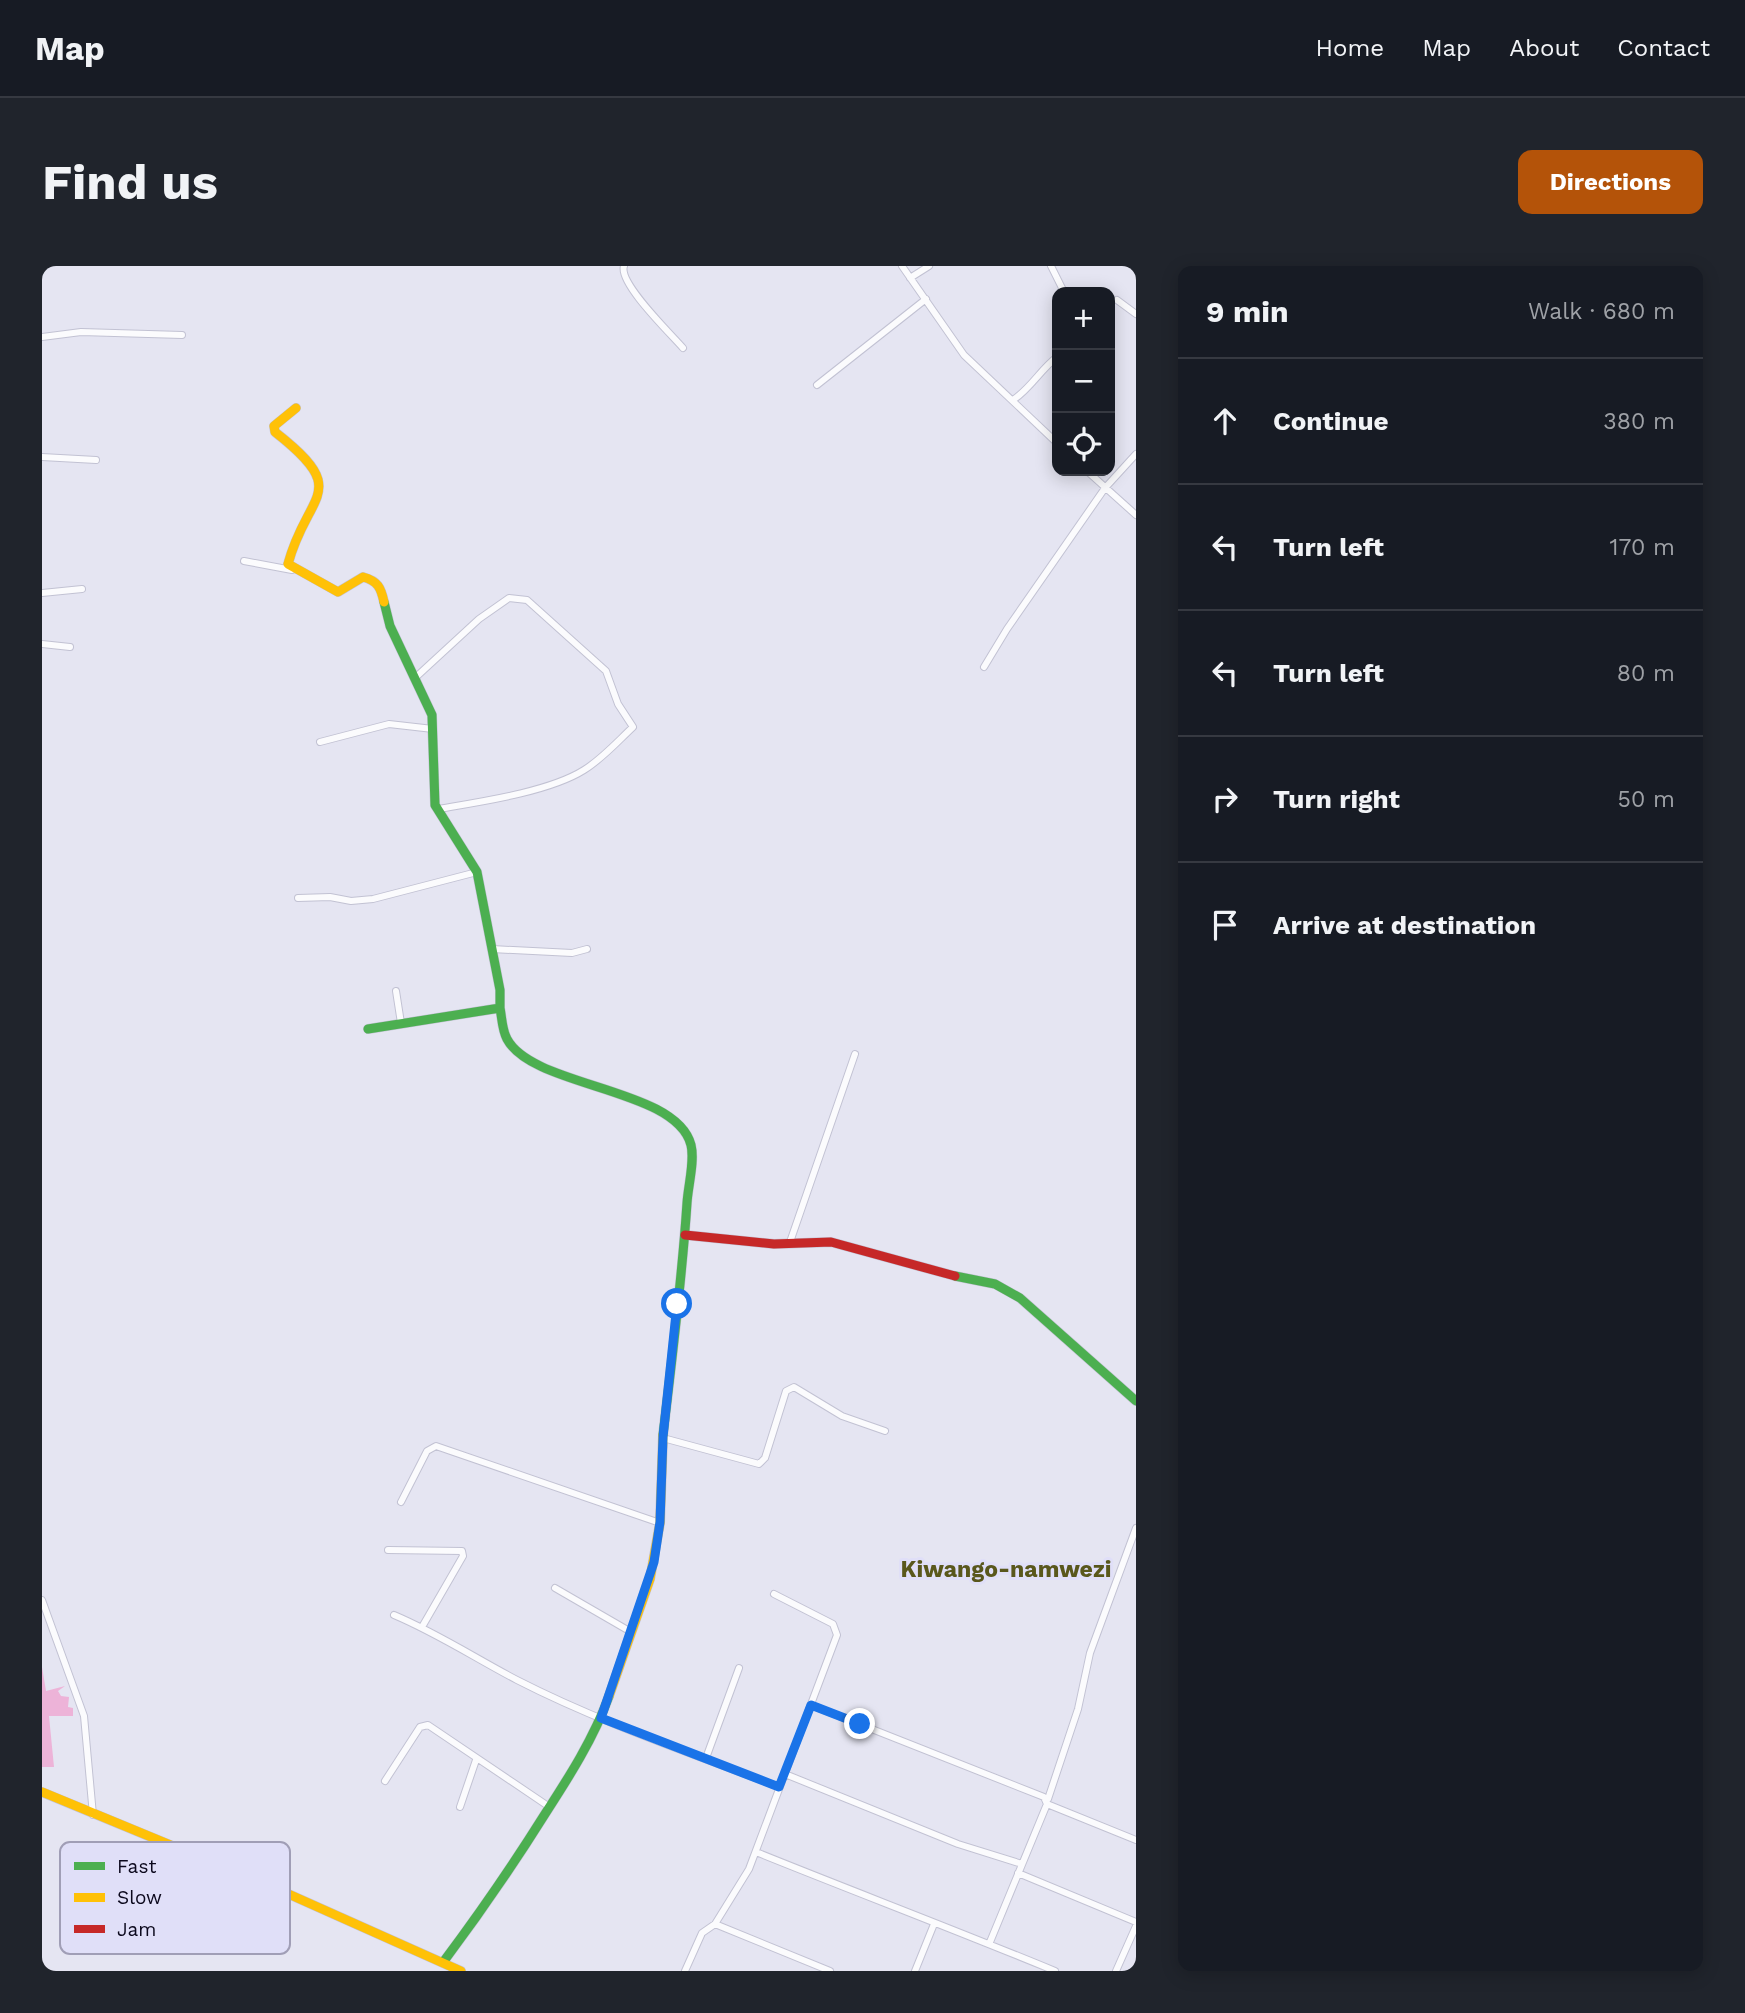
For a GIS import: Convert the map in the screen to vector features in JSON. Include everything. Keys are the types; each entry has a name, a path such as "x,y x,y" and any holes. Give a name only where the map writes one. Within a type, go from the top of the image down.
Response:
{"street":[{"path":"624,266 623,273 631,288 683,348"},
{"path":"902,266 964,355 1052,438"},
{"path":"910,278 929,266"},
{"path":"1052,266 1062,287"},
{"path":"817,385 926,299"},
{"path":"1117,300 1136,314"},
{"path":"42,337 82,332 182,335"},
{"path":"1013,400 1026,391 1052,361"},
{"path":"292,570 289,559 299,533 320,494 318,472 307,457 275,432 274,426 296,408"},
{"path":"984,667 1007,629 1105,488 1136,454"},
{"path":"42,457 96,460"},
{"path":"1092,476 1136,515"},
{"path":"244,561 292,570 312,577 336,592 363,577 376,582 381,588 390,626 432,715 438,809 477,872 507,1040 519,1052 563,1073 613,1090 686,1130 691,1144 685,1235 663,1437 660,1522 650,1580 601,1718 572,1772 548,1806 500,1886 444,1961"},
{"path":"42,593 82,589"},
{"path":"416,677 479,619 509,598 527,600 606,671 618,704 633,727 605,753 576,774 531,789 438,809"},
{"path":"42,644 70,647"},
{"path":"320,742 389,724 433,729"},
{"path":"298,898 330,897 351,901 373,899 477,872"},
{"path":"492,949 572,953 587,949"},
{"path":"396,991 401,1023"},
{"path":"368,1029 500,1008"},
{"path":"790,1242 855,1055"},
{"path":"685,1235 774,1244 831,1242 858,1247 925,1270 995,1284 1020,1298 1136,1401"},
{"path":"663,1437 759,1464 765,1458 787,1389 794,1387 842,1416 886,1431"},
{"path":"401,1502 427,1451 436,1446 660,1522"},
{"path":"990,1942 1047,1802 1078,1709 1090,1653 1136,1528"},
{"path":"388,1550 462,1551 463,1556 422,1627"},
{"path":"555,1588 631,1632"},
{"path":"685,1971 702,1933 715,1924 756,1852 837,1630 833,1624 774,1594"},
{"path":"42,1600 84,1716 93,1815"},
{"path":"394,1615 422,1627 516,1679 601,1718 779,1787"},
{"path":"706,1758 739,1668"},
{"path":"811,1705 1136,1840"},
{"path":"384,1781 423,1725 441,1732 476,1760 548,1806"},
{"path":"460,1807 476,1760"},
{"path":"785,1774 958,1844 1022,1864"},
{"path":"42,1792 158,1842"},
{"path":"756,1852 934,1924 990,1942 1055,1971"},
{"path":"1018,1874 1136,1924 1116,1971"},
{"path":"290,1897 444,1961 461,1971"},
{"path":"715,1924 830,1971"},
{"path":"915,1971 934,1924"}],"shaded area":[{"path":"42,1667 46,1691 65,1686 58,1691 61,1696 69,1697 68,1707 73,1708 73,1716 49,1716 54,1767 42,1767"}],"traffic: fast":[{"path":"384,602 390,626 432,715 435,805 477,872 500,990 500,1008"},
{"path":"368,1029 500,1008 505,1035 522,1055 545,1068 660,1111 680,1126 691,1145 692,1158 663,1435"},
{"path":"955,1276 995,1284 1020,1298 1136,1401"},
{"path":"444,1961 496,1889 563,1786 588,1742 609,1696"}],"traffic: slow":[{"path":"296,408 274,426 275,432 313,468 318,482 318,494 296,540 288,564 338,592 363,577 378,586 384,602"},
{"path":"609,1696 650,1579 660,1523 663,1435"},
{"path":"42,1792 163,1842"},
{"path":"290,1895 461,1971"}],"traffic: jam":[{"path":"685,1235 774,1244 831,1242 955,1276"}],"district":[{"name":"Kiwango-namwezi","path":"1006,1569"}],"route":[{"path":"677,1304 663,1437 660,1522 654,1562 643,1602 601,1718 779,1787 811,1705 860,1724"}]}
